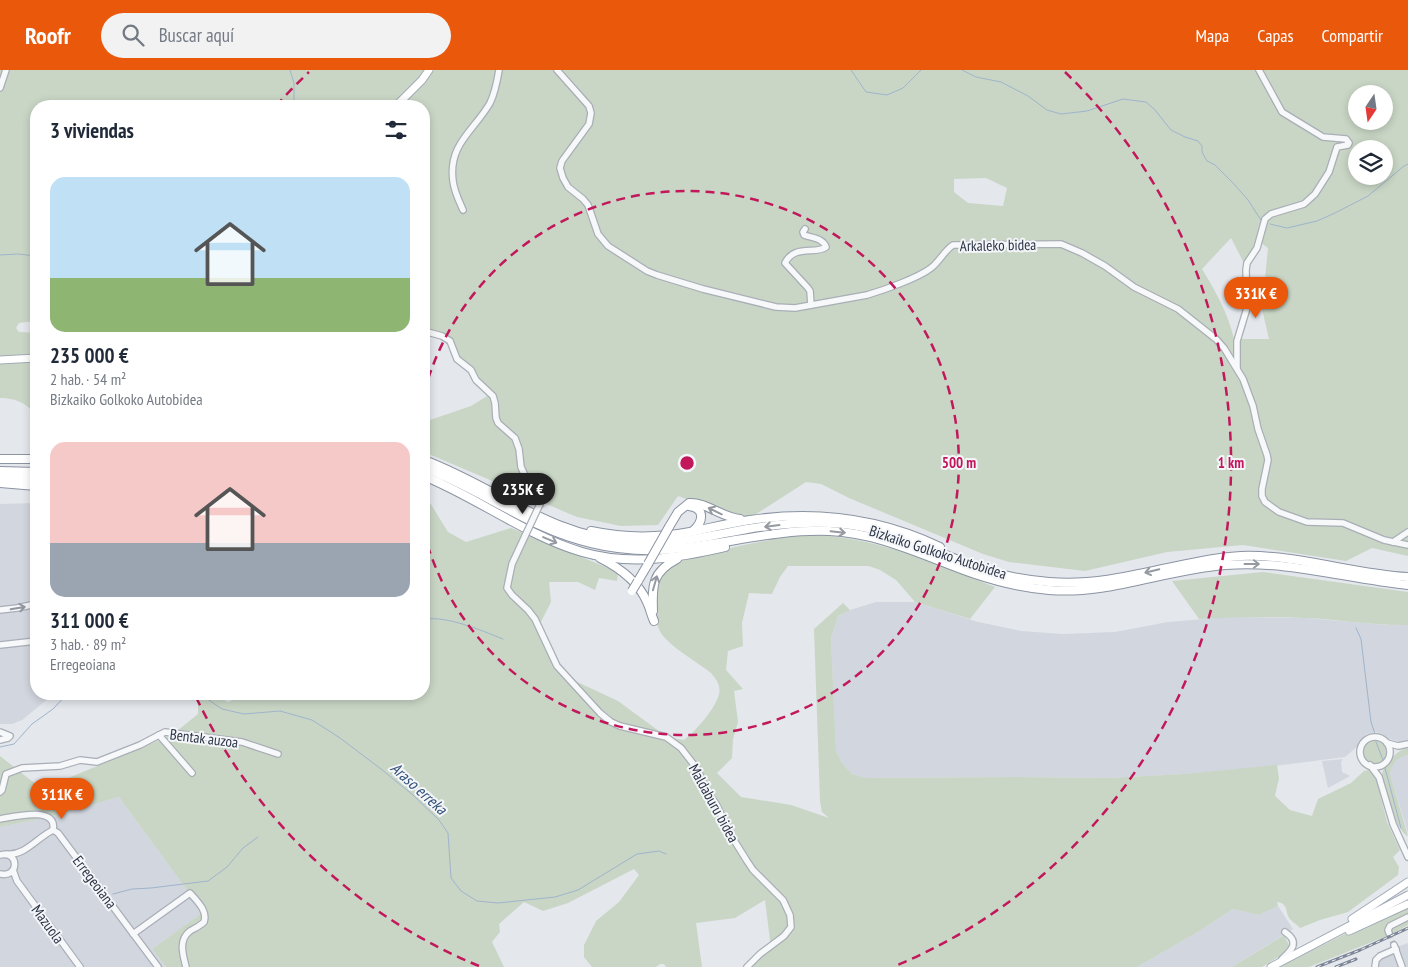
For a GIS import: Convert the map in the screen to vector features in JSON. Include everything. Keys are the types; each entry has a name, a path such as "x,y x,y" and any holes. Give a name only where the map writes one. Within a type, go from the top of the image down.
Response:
{"highway":[{"path":"0,459 30,460"},
{"name":"Bizkaiko Golkoko Autobidea","path":"430,463 457,474 564,528 586,535 620,541 643,543 684,540 789,524 843,524 868,528 899,537 990,571 1050,582 1088,582 1115,579 1204,560 1245,556 1262,556 1408,577"},
{"name":"Bizkaiko Golkoko Autobidea","path":"430,470 456,481 551,532 599,545 638,550 670,550 765,534 815,531 864,535 910,548 984,577 1010,584 1050,590 1100,588 1207,567 1239,564 1283,566 1408,585"},
{"path":"0,471 30,472"},
{"path":"0,476 30,478"},
{"path":"430,478 443,483 544,537 581,552 597,556 640,560 681,557 759,539 765,534"},
{"path":"0,483 30,486"},
{"path":"630,593 669,527 682,507 688,503 698,504 731,518 749,520"},
{"path":"682,507 693,506 701,514 701,522 692,532"},
{"path":"539,517 591,531 621,536 649,537 692,532 749,520 782,516 817,515 851,519 880,524 913,535 979,564 990,571"},
{"path":"597,556 620,569 638,587 647,602 654,621 653,588 657,575 665,565 681,557"}],"main road":[{"path":"402,100 429,70"},
{"path":"0,360 30,358"},
{"path":"1316,943 1318,939 1356,917 1408,882"},
{"path":"1273,966 1408,895"},
{"path":"1305,949 1313,948 1408,904"}],"street":[{"path":"0,88 6,70"},
{"path":"463,210 453,182 454,160 463,138 490,102 496,88 499,70"},
{"name":"Arkaleko bidea","path":"557,70 589,106 591,114 589,124 562,161 560,168 568,187 588,205 602,240 647,271 703,289 786,309 867,295 919,276 930,269 948,248 953,245 1053,243 1069,247 1110,269 1134,287 1180,310 1216,339 1224,348 1249,392 1267,455 1268,460 1262,489 1262,496 1265,502 1279,512 1307,522 1343,523 1378,538 1408,545"},
{"path":"1237,368 1237,342 1247,308 1246,270 1248,263 1258,248 1262,228 1268,215 1296,207 1310,200 1329,172 1337,147 1348,145 1349,143 1346,139 1320,135 1282,112 1259,70"},
{"path":"805,229 804,235 821,240 826,247 821,250 803,250 789,258 785,263 810,291 811,305"},
{"name":"Maldaburu bidea","path":"430,333 442,336 450,341 457,359 471,370 476,380 492,396 498,423 516,438 521,467 526,478 539,489 542,498 509,574 507,588 535,619 553,661 585,697 611,722 630,730 666,737 681,748 698,770 706,790 716,804 732,837 753,870 783,900 788,908 791,920 788,932 747,967"},
{"path":"1393,542 1408,532"},
{"path":"0,610 30,605"},
{"path":"0,645 30,642"},
{"path":"0,732 10,736 0,740"},
{"name":"Bentak auzoa","path":"0,792 8,772 22,768 60,766 80,760 97,762 140,745 165,732 212,740 242,742 278,754"},
{"name":"Bentak auzoa","path":"159,735 192,773"},
{"path":"1389,757 1390,752 1387,743 1381,738 1370,738 1363,743 1361,756 1376,771 1393,824 1408,857"},
{"path":"1387,743 1405,745"},
{"path":"1380,780 1384,763 1394,751 1405,745"},
{"path":"1370,766 1379,766 1384,763"},
{"path":"0,819 37,814 47,817 54,826 52,830 21,852 12,855 2,854"},
{"name":"Erregeoiana","path":"52,830 58,833 158,967"},
{"path":"3,875 13,870 21,852"},
{"path":"2,854 13,859 15,862"},
{"name":"Mazuola","path":"13,870 17,881 80,967"},
{"name":"Mazuola","path":"3,875 17,881"},
{"path":"134,934 190,892 206,916 202,925 188,932 183,941 182,953 186,967"},
{"path":"1389,933 1389,926 1408,918"},
{"path":"1273,966 1293,948 1292,938 1285,932"},
{"path":"1375,967 1376,960 1395,947 1402,967"}],"shaded area":[{"path":"30,503 30,700 47,700 22,720 12,724 0,724 0,504"},
{"path":"876,602 915,602 978,622 1021,631 1063,634 1115,632 1168,622 1228,617 1305,618 1408,625 1408,740 1400,742 1376,732 1367,734 1360,744 1345,757 1267,767 1184,774 1107,778 865,778 852,774 842,763 836,751 831,638 838,616"},
{"path":"1408,755 1408,833 1390,774 1393,764 1398,757"},
{"path":"1343,759 1341,762 1342,772 1350,776 1328,788 1322,761"},
{"path":"119,797 203,912 152,949 166,967 0,967 0,827 53,816"},
{"path":"1278,906 1293,929 1232,967 1137,967 1233,909 1259,915"},
{"path":"1408,943 1408,967 1374,967 1372,961 1377,954"}],"green space":[{"path":"0,70 1408,70 1408,556 1372,548 1346,561 1243,545 1167,552 1085,571 1009,562 983,554 849,498 821,484 806,482 750,518 733,516 678,496 658,525 621,526 577,517 430,455 430,420 471,406 489,395 444,337 430,337 430,100 30,100 30,322 19,323 16,328 19,332 30,333 30,408 17,401 0,398","holes":["986,178 1007,188 1003,206 968,203 954,192 954,179","1231,238 1246,267 1260,242 1268,248 1262,309 1269,339 1234,339 1221,303 1202,269"]},
{"path":"430,503 448,532 466,542 511,528 618,572 617,581 599,578 595,590 578,582 549,582 551,602 540,624 553,666 573,680 618,701 663,734 684,740 710,713 719,694 719,685 711,673 680,651 661,633 656,618 655,602 655,591 659,576 666,568 675,563 734,547 795,536 831,536 879,545 903,552 995,587 970,619 915,602 896,580 880,570 869,566 788,566 772,594 749,593 742,623 743,646 728,651 726,670 743,689 734,691 738,722 733,739 732,758 717,773 741,797 791,805 829,818 822,812 820,801 814,629 843,603 850,610 838,616 831,638 836,751 842,763 852,774 865,778 1107,778 1184,774 1277,765 1279,778 1275,796 1290,810 1312,816 1318,799 1351,783 1364,771 1369,770 1373,772 1376,778 1387,822 1400,850 1393,857 1399,867 1398,875 1348,912 1300,928 1292,921 1284,905 1281,903 1277,902 1278,906 1259,915 1233,909 1137,967 747,967 771,948 765,900 735,918 696,923 702,967 666,967 664,964 660,964 656,967 592,967 584,957 584,945 596,921 619,902 639,875 634,869 568,903 543,911 524,902 499,924 500,932 492,942 504,967 166,967 152,949 203,912 119,797 53,816 0,827 0,756 42,789 172,735 198,714 198,700 224,700 228,702 233,700 430,700"},
{"path":"1263,572 1408,592 1408,625 1291,617 1199,619 1172,581"},
{"path":"1375,740 1384,743 1387,752 1384,761 1375,764 1366,761 1363,752 1366,743"},
{"path":"1408,747 1408,755 1396,761 1392,766 1390,774 1408,836 1399,827 1394,818 1384,788 1382,774 1392,758"},
{"path":"1408,907 1408,925 1392,934 1309,967 1279,967 1345,934"},
{"path":"1284,935 1291,949 1262,967 1232,967"}],"waterway":[{"path":"290,70 294,83 294,100"},
{"path":"851,70 866,92 887,95 903,88 921,70"},
{"path":"962,70 976,77 1001,82 1028,96 1047,110 1061,114 1087,111 1123,99 1146,102 1171,130 1198,141 1202,146 1202,152 1207,161 1215,165 1234,184 1248,200 1261,220"},
{"path":"1270,224 1287,228 1317,221 1368,196 1408,164"},
{"path":"0,255 30,255"},
{"path":"430,619 454,622 503,639"},
{"path":"1356,628 1361,639 1371,722 1375,734"},
{"name":"Araso erreka","path":"0,747 14,744 32,724 53,709 61,700"},
{"name":"Araso erreka","path":"209,700 222,709 244,714 280,711 312,720 340,738 413,795 439,820 448,833 451,878 461,891 477,901 498,903 555,897 578,890 637,854 659,851 666,854"},
{"path":"1376,742 1383,760"},
{"path":"1385,768 1401,828"},
{"path":"113,894 132,889 208,881 227,867 243,848 258,837"}],"tunnel":[{"path":"1389,933 1394,945"}],"railway":[{"path":"1317,967 1408,928"},
{"path":"1336,967 1356,959"}]}
